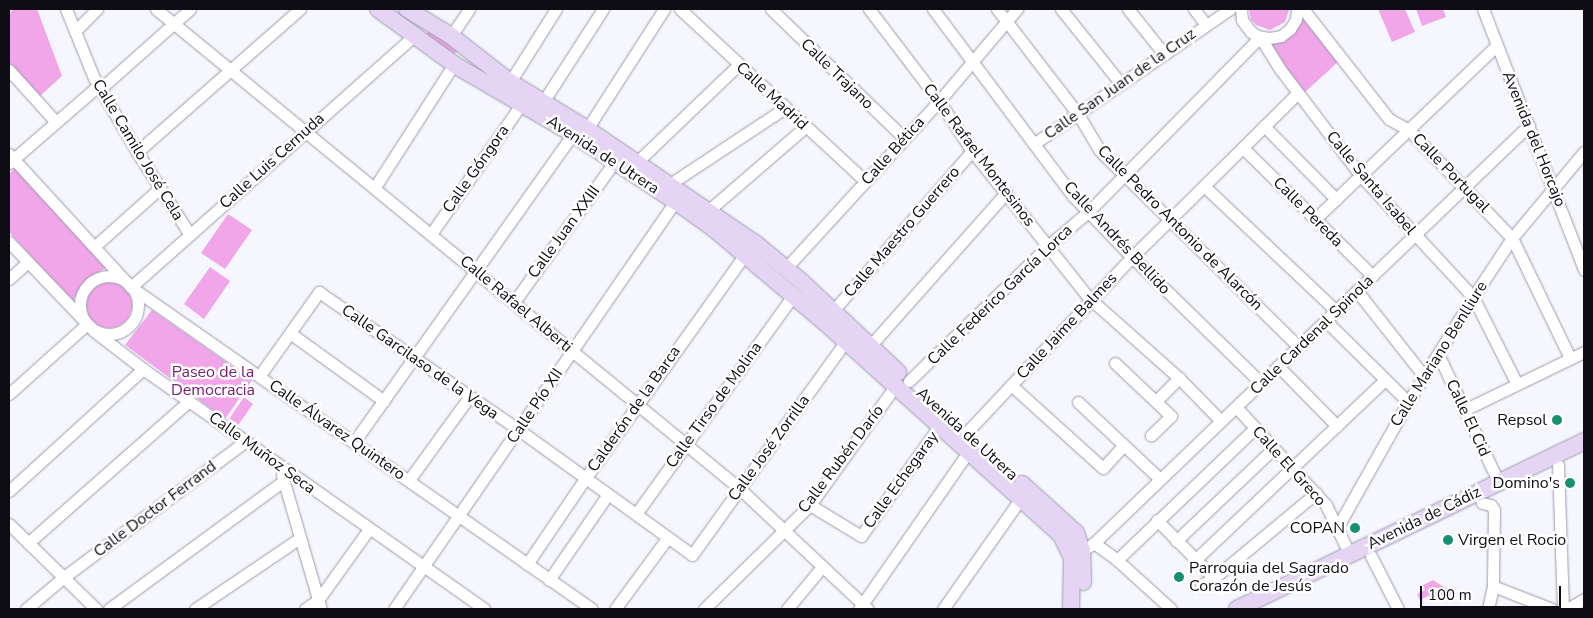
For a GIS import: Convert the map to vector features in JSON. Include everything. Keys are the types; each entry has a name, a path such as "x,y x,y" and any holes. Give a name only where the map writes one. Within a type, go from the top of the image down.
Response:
{"street":[{"name":"Calle Camilo José Cela","path":"66,9 99,87 137,152 190,235"},
{"path":"75,31 97,9"},
{"name":"Calle Rafael Alberti","path":"156,9 375,187 636,406 739,488 863,608"},
{"path":"10,159 99,87 190,9"},
{"path":"137,152 300,9"},
{"path":"378,9 414,36"},
{"path":"407,9 422,20 414,27 414,36"},
{"path":"451,36 469,9"},
{"path":"510,82 556,9"},
{"path":"543,102 603,9"},
{"path":"354,442 476,271 580,131 664,9"},
{"name":"Calle Madrid","path":"680,9 738,65 865,180"},
{"name":"Calle Trajano","path":"771,9 904,138"},
{"name":"Calle Rafael Montesinos","path":"868,9 938,101 972,152 1092,300 1179,378 1221,421"},
{"name":"Calle Andrés Bellido","path":"933,9 1069,191 1132,257 1261,383"},
{"name":"Calle Pedro Antonio de Alarcón","path":"997,9 1078,114 1100,151 1298,346"},
{"name":"Calle Bética","path":"786,268 973,62 1017,9"},
{"path":"1061,9 1121,84"},
{"path":"1128,9 1164,54"},
{"path":"1194,9 1206,25"},
{"path":"1259,37 1275,38 1286,33 1295,22 1297,9"},
{"name":"Calle Portugal","path":"1303,9 1389,119 1409,130 1512,238 1570,358"},
{"name":"Avenida del Horcajo","path":"1483,9 1583,263"},
{"name":"Calle San Juan de la Cruz","path":"1035,143 1206,25 1236,10"},
{"name":"Calle Santa Isabel","path":"1236,10 1245,26 1259,37 1298,93 1361,176 1473,297 1516,384"},
{"name":"Avenida de Utrera","path":"422,20 451,36 469,52 510,82 543,102 615,161 713,228 743,256 846,341 966,433 1072,528 1088,547 1082,609"},
{"name":"Avenida de Utrera","path":"414,36 455,64 522,103 580,131 637,162 709,210 786,268 870,346 940,425 1061,535 1072,558 1071,609"},
{"name":"Calle Luis Cernuda","path":"131,287 414,36"},
{"name":"Calle Federico García Lorca","path":"903,383 1048,246 1088,212 1259,37"},
{"path":"1315,219 1496,46"},
{"path":"375,187 455,64 466,61 469,52"},
{"path":"637,162 738,65"},
{"path":"9,70 56,122"},
{"name":"Calle Jaime Balmes","path":"966,433 1168,220 1298,93"},
{"name":"Calle Góngora","path":"431,234 522,103"},
{"path":"670,184 785,108"},
{"name":"Calle Cardenal Spinola","path":"1088,547 1416,236 1529,125"},
{"path":"1264,126 1336,198"},
{"path":"709,210 806,127"},
{"name":"Calle Pereda","path":"1243,148 1373,276"},
{"name":"Calle Maestro Guerrero","path":"832,312 972,152"},
{"name":"Calle Mariano Benlliure","path":"1337,528 1408,402 1473,297 1512,238 1584,152"},
{"name":"Calle Álvarez Quintero","path":"10,159 95,246 131,287 260,375 592,609"},
{"name":"Calle Juan XXIII","path":"514,302 615,161"},
{"path":"1204,186 1336,311"},
{"path":"95,246 160,188"},
{"path":"870,346 1006,193"},
{"name":"Calle Pío XII","path":"394,609 676,201"},
{"name":"Calle Muñoz Seca","path":"9,242 95,332 143,369 480,608"},
{"path":"743,256 755,243"},
{"name":"Calderón de la Barca","path":"527,564 584,480 743,256"},
{"path":"9,279 27,262"},
{"path":"110,276 122,280 131,287 136,294 138,307 133,320 127,328 109,334 95,330 87,324 80,303 84,291 90,284 110,276"},
{"path":"792,297 802,291 802,282"},
{"path":"1357,291 1424,376"},
{"name":"Calle Garcilaso de la Vega","path":"290,333 319,292 519,430 584,480 608,494 692,555"},
{"name":"Calle Tirso de Molina","path":"636,514 792,297"},
{"path":"1326,321 1408,402"},
{"path":"9,394 87,324"},
{"path":"260,375 290,333 384,401"},
{"name":"Calle José Zorrilla","path":"692,555 846,341"},
{"path":"1464,410 1584,352"},
{"name":"Calle El Cid","path":"1438,354 1499,483"},
{"path":"1115,363 1171,416 1151,435"},
{"path":"1278,366 1336,426"},
{"path":"9,490 143,369"},
{"path":"1156,401 1179,378"},
{"path":"1195,560 1385,380"},
{"name":"Calle Rubén Darío","path":"704,609 810,505 903,383"},
{"path":"1011,385 1101,472 1124,445"},
{"path":"409,480 469,397"},
{"path":"28,543 189,401"},
{"path":"1078,402 1160,479"},
{"name":"Calle El Greco","path":"1236,407 1326,505 1350,554"},
{"name":"Calle Echegaray","path":"810,505 861,536 940,425"},
{"path":"1117,560 1255,428"},
{"name":"Avenida de Cádiz","path":"1237,609 1584,440"},
{"name":"Calle Doctor Ferrand","path":"26,609 64,576 246,442"},
{"path":"1176,541 1274,448"},
{"path":"863,608 969,451"},
{"name":"Avenida de Cádiz","path":"1261,609 1584,452"},
{"path":"1558,465 1563,609"},
{"path":"280,466 320,605"},
{"path":"109,609 283,481"},
{"path":"1200,585 1214,578 1316,493"},
{"path":"549,580 608,494"},
{"path":"943,609 1022,498"},
{"path":"1482,503 1491,505 1494,510 1494,586 1488,609"},
{"path":"1157,520 1214,578"},
{"path":"9,524 96,609"},
{"path":"305,609 320,605 369,529"},
{"path":"615,609 668,537"},
{"path":"195,609 300,538"},
{"path":"1088,547 1117,560 1171,609"},
{"path":"1371,556 1398,609"},
{"path":"787,609 822,568"},
{"path":"1494,586 1552,609"},
{"path":"1567,609 1584,599"}],"green space":[{"path":"14,9 37,9 62,76 39,97 9,63 9,13"},
{"path":"1249,9 1289,10 1285,22 1270,30 1256,25 1251,20"},
{"path":"1378,9 1405,9 1415,32 1392,42"},
{"path":"1416,9 1443,9 1446,17 1422,26"},
{"path":"1302,17 1339,61 1304,93 1270,48 1271,42"},
{"path":"430,30 457,51 456,53 453,54 426,35"},
{"path":"16,167 106,268 86,280 73,300 9,232 9,174"},
{"path":"228,214 252,230 225,269 201,253"},
{"path":"210,267 230,281 204,319 184,304"},
{"path":"109,282 122,286 128,292 132,305 128,318 122,324 109,328 96,324 90,318 86,305 90,292 96,286"},
{"name":"Paseo de la Democracia","path":"152,310 252,380 225,419 125,345"},
{"path":"244,397 253,404 238,425 229,419"},
{"path":"1433,580 1452,592 1448,600 1444,594 1435,601 1432,594 1420,600 1417,594 1425,590 1423,585"}],"place":[{"name":"Repsol","path":"1557,420"},
{"name":"Domino's","path":"1570,483"},
{"name":"COPAN","path":"1355,528"},
{"name":"Virgen el Rocio","path":"1448,540"},
{"name":"Parroquia del Sagrado Corazón de Jesús","path":"1179,577"}]}
